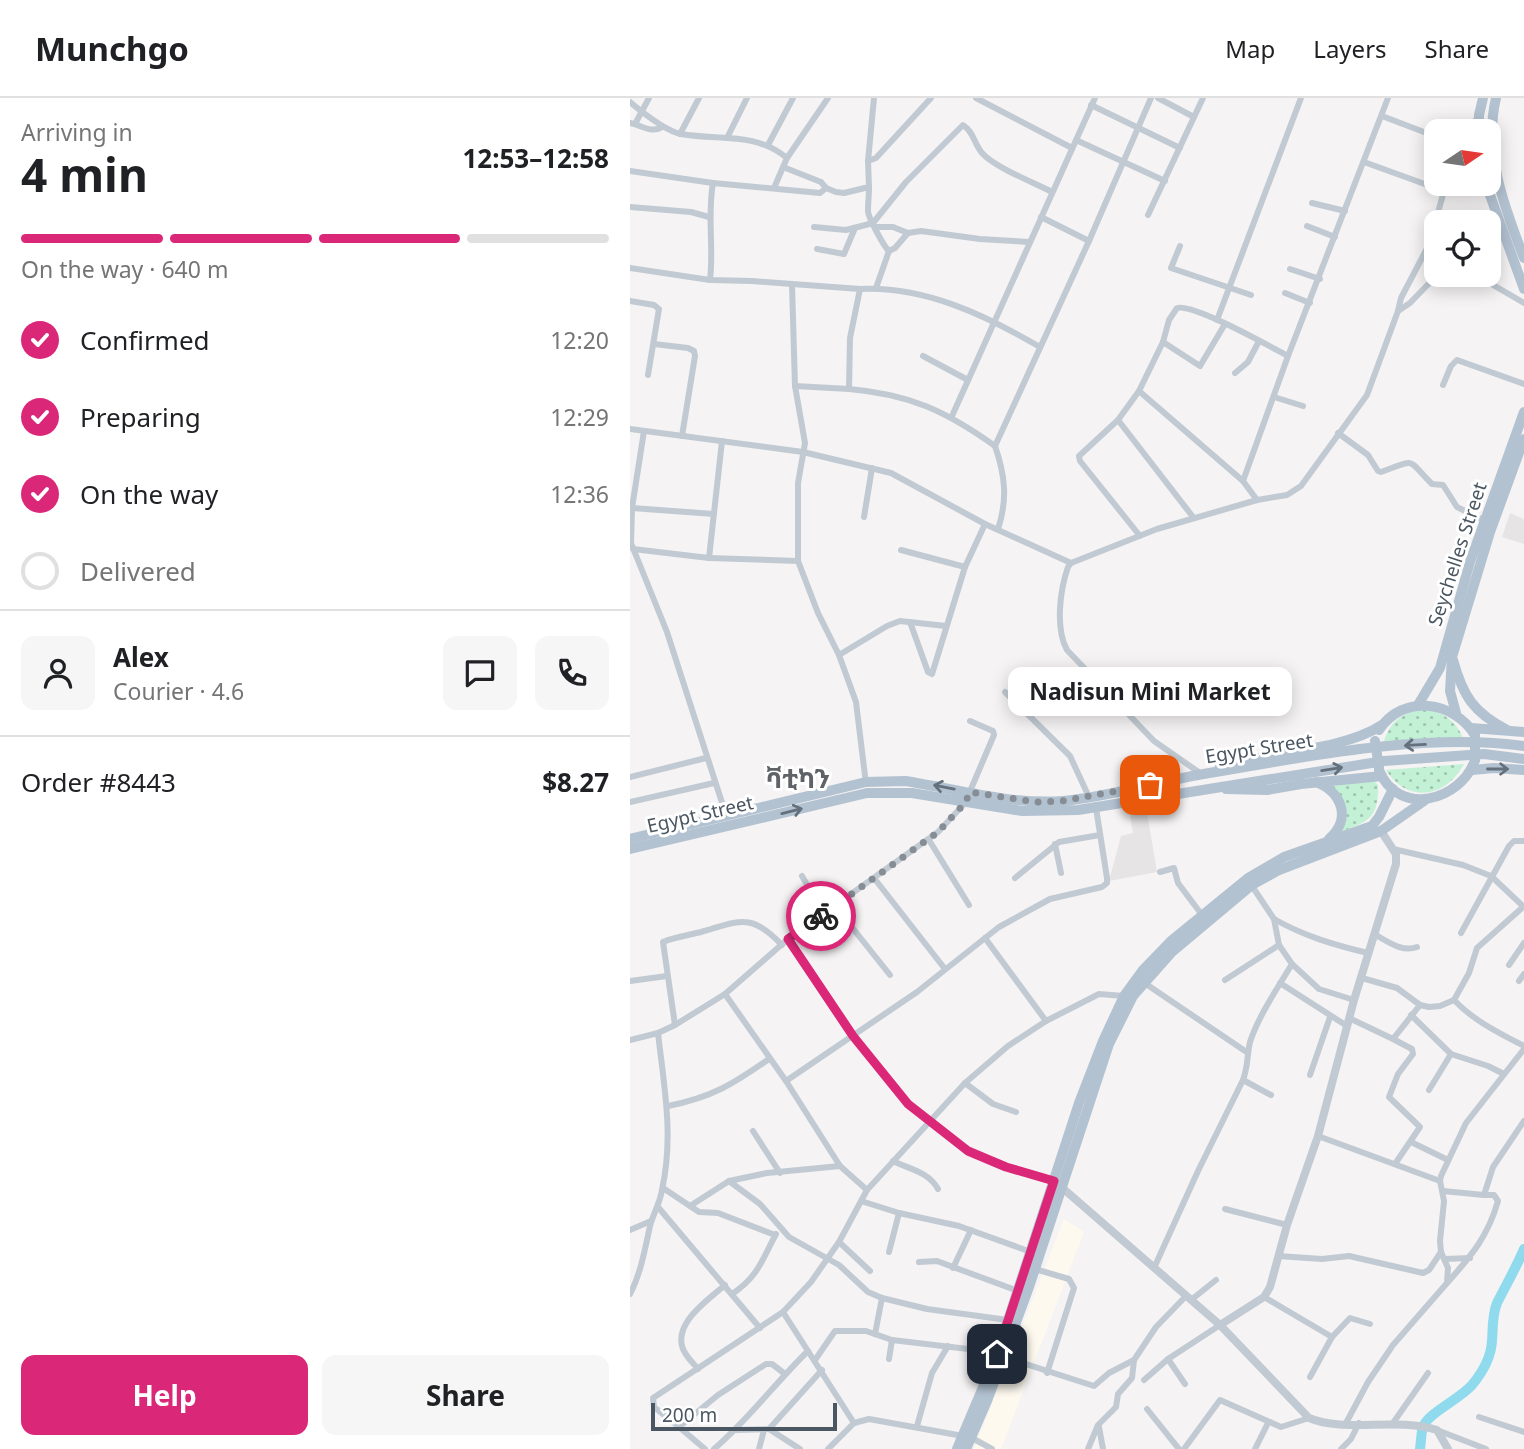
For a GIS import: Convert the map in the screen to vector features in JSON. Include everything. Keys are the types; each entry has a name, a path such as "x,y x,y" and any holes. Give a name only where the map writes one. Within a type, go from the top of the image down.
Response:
{"main road":[{"path":"1479,119 1483,98"},
{"path":"1496,98 1493,127 1496,169 1501,192 1524,258"},
{"path":"1490,196 1524,289"},
{"name":"Seychelles Street","path":"1418,705 1440,668 1456,608 1524,412"},
{"name":"Seychelles Street","path":"1456,713 1450,691 1452,657 1490,532 1524,439"},
{"path":"1452,657 1460,683 1475,709 1507,730"},
{"path":"1203,774 1245,759 1354,739 1382,725 1404,709 1418,705 1444,708 1456,713 1476,735 1524,746"},
{"path":"1382,725 1375,741 1375,755 1380,772 1393,789 1408,798 1424,801"},
{"path":"1476,735 1507,730 1524,732"},
{"path":"1001,1356 1008,1320 1023,1287 1035,1269 1057,1184 1103,1041 1124,996 1143,970 1250,882 1381,831 1424,801 1457,787 1477,761 1476,735"},
{"name":"Egypt Street","path":"630,839 726,815 867,788 1036,802 1089,797 1203,774 1476,735"},
{"path":"1477,761 1524,759"},
{"name":"Egypt Street","path":"967,798 1042,812 1096,808 1384,761 1477,761"},
{"path":"1477,761 1494,768 1524,770"},
{"path":"1216,787 1254,791 1380,772"},
{"path":"1316,782 1332,791 1341,805 1343,817 1339,829 1327,841"},
{"name":"Egypt Street","path":"630,849 867,788"},
{"path":"957,1449 967,1441 1001,1356 1031,1252 1109,1044 1126,1007 1169,949 1202,915 1284,857 1371,826 1379,817 1393,789"}],"street":[{"path":"649,98 633,124 651,130 659,130 662,127"},
{"path":"680,134 699,98"},
{"path":"728,136 747,98"},
{"path":"768,145 793,98"},
{"path":"774,188 787,158 828,98"},
{"path":"874,98 868,161 868,210 883,246 889,251"},
{"path":"868,161 876,158 932,98"},
{"path":"976,98 1072,148"},
{"path":"1085,98 1180,148"},
{"path":"998,530 1005,509 1005,483 995,446 1151,98"},
{"path":"1158,98 1195,117"},
{"path":"1148,215 1203,98"},
{"path":"1217,320 1301,98"},
{"path":"1243,481 1288,356 1388,98"},
{"path":"630,102 662,127 680,134 728,136 768,145 787,158"},
{"path":"952,416 1093,102"},
{"path":"1476,119 1479,115"},
{"path":"1382,116 1424,132"},
{"path":"875,225 906,182 963,125 971,131 981,152 991,160 1052,192"},
{"path":"1076,140 1165,181"},
{"path":"1364,162 1424,181"},
{"path":"783,167 821,182 826,188 844,193 869,187"},
{"path":"630,171 713,183 820,193 826,188"},
{"path":"710,280 712,256 709,217 713,183"},
{"path":"1312,203 1345,211"},
{"path":"630,206 691,212 709,217"},
{"path":"1041,217 1089,241"},
{"path":"814,227 846,230 875,225 893,227 908,233 921,231 1030,242"},
{"path":"1307,226 1335,237"},
{"path":"817,249 844,254 855,228"},
{"path":"876,288 889,251 908,233"},
{"path":"1181,246 1171,268 1251,295"},
{"path":"1203,774 1154,741 1067,650 1060,632 1066,572 1071,563 1140,536 1193,517 1287,495 1301,486 1367,395 1401,298 1424,259"},
{"path":"630,268 710,280 876,288 924,295 995,321 1040,347"},
{"path":"1290,269 1320,279"},
{"path":"792,285 795,386 805,443 797,495 798,561 818,613 839,655 856,702 867,788"},
{"path":"1398,311 1425,287"},
{"path":"1497,287 1524,303"},
{"path":"849,388 850,338 860,289"},
{"path":"1285,293 1310,303"},
{"path":"630,300 654,305 659,309 648,375"},
{"path":"1140,536 1080,461 1079,456 1118,420 1139,391 1163,342 1169,320 1180,306 1217,320 1288,356"},
{"path":"1163,342 1200,366 1225,324"},
{"path":"1236,373 1248,362 1259,341"},
{"path":"654,344 694,351 682,436"},
{"path":"923,356 968,380"},
{"path":"1443,385 1451,366 1457,360 1524,384"},
{"path":"795,386 849,388 890,394 952,416 995,446"},
{"path":"1139,391 1243,481 1257,500"},
{"path":"1274,397 1303,406"},
{"path":"1118,420 1193,517"},
{"path":"630,429 803,452 872,468 908,481 985,524 1071,563"},
{"path":"644,431 632,509 633,549 667,632 726,815"},
{"path":"1338,433 1368,455 1378,471 1408,462 1415,464 1432,484 1443,485 1457,507 1485,521"},
{"path":"709,558 722,442"},
{"path":"864,517 872,468"},
{"path":"632,509 714,514"},
{"path":"911,622 930,674 934,672 965,567 985,524"},
{"path":"633,549 709,558 798,561"},
{"path":"901,550 965,567"},
{"path":"839,655 900,621 946,626"},
{"path":"1005,692 1070,756 1089,797"},
{"path":"630,1040 675,1025 725,994 788,939 929,840 967,798 994,734 993,731 970,721"},
{"path":"630,777 706,758"},
{"path":"630,802 714,783"},
{"path":"786,1081 917,992 999,927 1050,899 1102,887 1107,878 1096,808"},
{"path":"1144,1380 1168,1359 1264,1297 1270,1287 1287,1225 1318,1136 1354,1000 1396,864 1393,849 1381,831"},
{"path":"1015,878 1055,844 1100,835"},
{"path":"929,840 969,905"},
{"path":"1461,933 1509,846 1514,841 1524,841"},
{"path":"1055,844 1061,873"},
{"path":"1362,978 1397,988 1420,1005 1434,1007 1454,1000 1469,973 1477,948 1523,907 1491,876 1463,865 1393,849"},
{"path":"1160,872 1174,868 1178,883 1202,915"},
{"path":"802,876 824,914"},
{"path":"874,878 945,969"},
{"path":"1250,882 1274,919 1279,945 1292,964 1319,989 1354,1000"},
{"path":"835,906 890,975"},
{"path":"1274,919 1295,931 1330,944 1368,953"},
{"path":"675,1025 663,942 739,921 758,924 782,945"},
{"path":"1374,934 1400,947 1411,950 1417,947"},
{"path":"985,938 1046,1021"},
{"path":"788,939 853,1036 908,1104 953,1142 982,1158 1057,1184 1220,1325 1309,1418 1346,1423 1410,1424 1434,1429 1486,1449"},
{"path":"1509,965 1524,943"},
{"path":"1225,980 1279,945"},
{"path":"1154,1268 1243,1080 1256,1026 1292,964"},
{"path":"1519,981 1524,974"},
{"path":"630,981 667,976"},
{"path":"1143,982 1248,1054"},
{"path":"1280,983 1330,1017 1393,1039 1413,1051 1398,1074 1389,1097 1420,1127 1395,1164"},
{"path":"725,994 841,1166 867,1191"},
{"path":"705,1449 695,1445 654,1407 653,1398 783,1312 828,1258 867,1191 965,1083 1008,1046 1046,1021 1099,994 1124,996"},
{"path":"1447,1283 1449,1272 1440,1234 1443,1191 1440,1181 1466,1123 1524,1047 1491,1030 1454,1000"},
{"path":"1393,1039 1420,1005"},
{"path":"1411,1015 1451,1054 1504,1074"},
{"path":"1310,1075 1330,1017"},
{"path":"631,1290 663,1188 668,1106 658,1032"},
{"path":"1429,1090 1451,1054"},
{"path":"668,1106 706,1097 734,1083 769,1059"},
{"path":"1243,1080 1271,1095"},
{"path":"965,1083 993,1104 1016,1112"},
{"path":"1485,1195 1493,1167 1524,1121"},
{"path":"753,1131 780,1173"},
{"path":"1318,1136 1440,1181"},
{"path":"1411,1142 1448,1160"},
{"path":"893,1161 926,1174 938,1189"},
{"path":"691,1206 729,1181 841,1166"},
{"path":"729,1181 760,1204 797,1242 828,1258 845,1270 857,1284 882,1298 1008,1320"},
{"path":"663,1188 699,1212 718,1213 775,1235"},
{"path":"1346,1423 1368,1382 1393,1345 1470,1258 1486,1233 1498,1201 1494,1195 1443,1191"},
{"path":"861,1201 971,1230 1031,1252"},
{"path":"658,1207 760,1328"},
{"path":"1225,1209 1287,1225"},
{"path":"889,1252 899,1213"},
{"path":"630,1230 652,1221"},
{"path":"732,1294 755,1275 775,1235 782,1227"},
{"path":"953,1268 971,1230"},
{"path":"839,1242 870,1271"},
{"path":"1443,1255 1470,1258"},
{"path":"1278,1256 1322,1259 1349,1256 1423,1273 1443,1255"},
{"path":"919,1262 937,1261 1023,1287"},
{"path":"1035,1269 1069,1279 1074,1288 1047,1373"},
{"path":"1088,1449 1098,1425 1116,1407 1120,1391 1132,1378 1135,1360 1156,1327 1189,1298 1216,1280"},
{"path":"698,1369 685,1353 682,1338 693,1314 725,1284"},
{"path":"1264,1297 1332,1337"},
{"path":"875,1334 882,1298"},
{"path":"783,1312 854,1423"},
{"path":"1310,1377 1332,1337 1350,1318 1370,1324"},
{"path":"815,1360 835,1331 861,1331 892,1340 948,1346 1001,1356 1094,1386 1109,1373 1135,1360"},
{"path":"889,1359 892,1340"},
{"path":"917,1426 932,1373 948,1346"},
{"path":"714,1449 737,1430 808,1351"},
{"path":"1168,1359 1185,1384"},
{"path":"678,1427 726,1389 766,1364 772,1364 785,1374"},
{"path":"759,1449 767,1430 822,1370"},
{"path":"1393,1423 1428,1373"},
{"path":"1147,1409 1181,1449 1220,1400 1268,1423 1286,1427 1309,1418"},
{"path":"1479,1417 1524,1432"},
{"path":"828,1449 854,1423 869,1419 917,1426 992,1449"},
{"path":"1255,1449 1268,1423"},
{"path":"1340,1449 1351,1440 1359,1423"},
{"path":"1098,1425 1103,1449"},
{"path":"1434,1429 1448,1449"},
{"path":"737,1430 767,1430 800,1449"}],"shaded area":[{"path":"1510,513 1524,519 1524,544 1502,537"},
{"path":"1147,813 1157,872 1109,881 1121,836 1133,833 1130,816"},
{"path":"1064,1219 1084,1232 1001,1449 974,1449"}],"green space":[{"path":"1421,709 1446,717 1456,726 1463,738 1384,741 1397,720"},
{"path":"1464,764 1447,784 1426,792 1405,788 1386,770"},
{"path":"1373,780 1378,785 1374,812 1365,821 1340,832 1344,824 1330,787"}],"waterway":[{"path":"1420,1449 1422,1430 1426,1422 1467,1390 1485,1364 1490,1353 1495,1308 1524,1249"}],"way so far":[{"path":"821,916 929,840 965,803 970,792 1036,802 1062,801 1150,785"}],"place":[{"name":"Nadisun Mini Market","path":"1150,785"}],"district":[{"name":"ቫቲካን","path":"798,779"}],"route":[{"path":"821,916 788,939 853,1036 908,1104 953,1142 968,1151 1006,1167 1054,1181 997,1354"}]}
